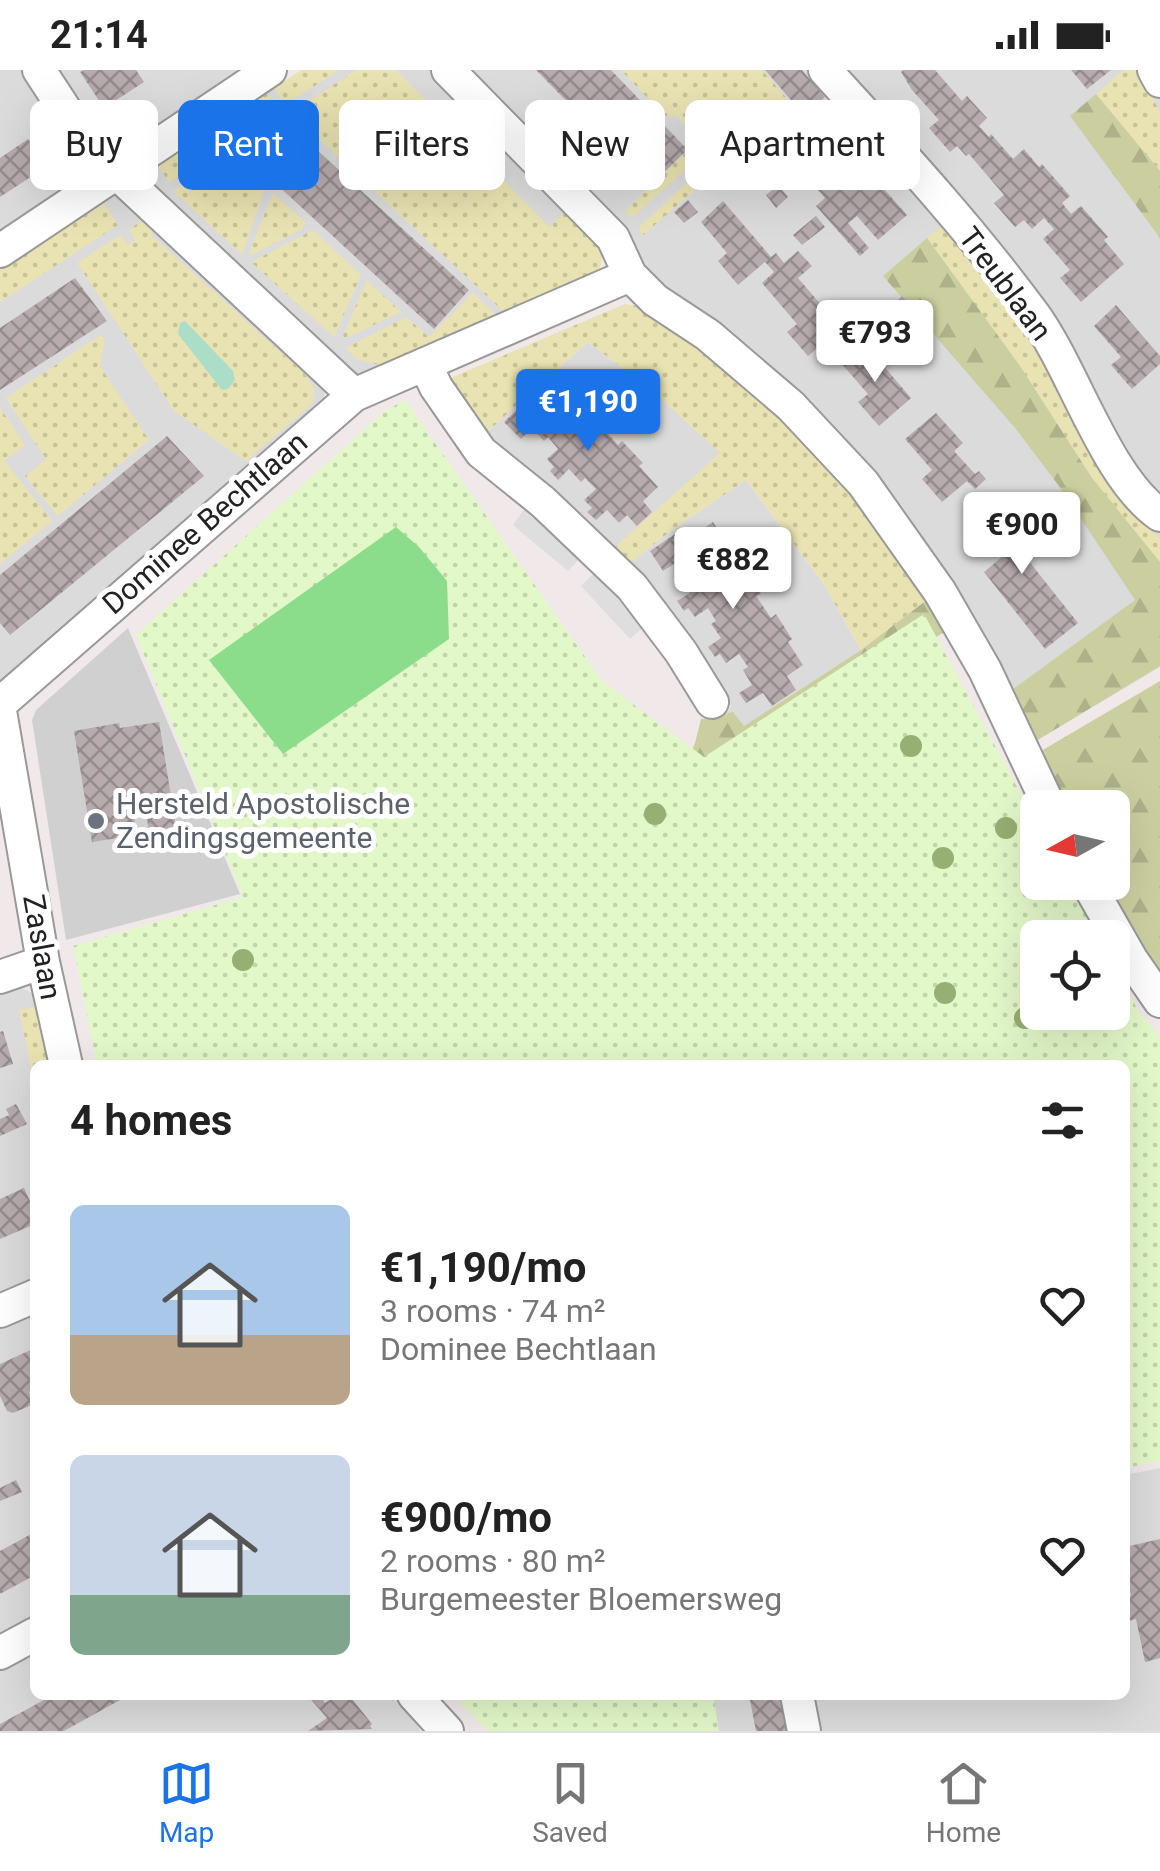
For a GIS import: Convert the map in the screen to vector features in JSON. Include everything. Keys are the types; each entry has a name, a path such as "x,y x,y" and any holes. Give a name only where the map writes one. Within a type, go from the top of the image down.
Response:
{"street":[{"path":"39,70 59,100"},
{"path":"158,144 270,70"},
{"path":"448,70 614,238 630,275 655,300 708,335 791,406 863,483 940,592 985,670 1042,790"},
{"name":"Treublaan","path":"826,70 997,267 1037,319 1124,474 1148,506 1160,515"},
{"path":"1154,70 1160,81"},
{"path":"0,251 89,190"},
{"path":"134,190 354,395"},
{"name":"Dominee Bechtlaan","path":"0,708 354,395 630,275"},
{"path":"424,364 481,452 604,557 658,618 712,702"},
{"name":"Zaslaan","path":"0,708 43,962 65,1060"},
{"path":"1097,900 1160,1000"},
{"path":"0,977 43,962"},
{"path":"0,1311 30,1298"},
{"path":"0,1653 30,1637"},
{"path":"419,1700 447,1731"},
{"path":"799,1700 804,1731"}],"shaded area":[{"path":"0,70 243,70 198,100 178,100 178,113 158,127 158,100 30,100 30,190 63,190 0,232"},
{"path":"302,70 1160,70 1160,667 1036,741 949,576 910,520 863,462 644,269 633,238 602,248 591,277 325,391 323,404 0,684 0,270 121,190 158,190 158,165 178,152 178,190 319,190 319,100 257,100"},
{"path":"302,70 339,70 293,100 281,100 274,88"},
{"path":"356,70 396,70 425,100 339,100 339,158 319,139 319,100 311,100"},
{"path":"621,70 762,70 788,100 685,100 685,124 676,116 665,116 665,100 649,100"},
{"path":"1124,70 1138,70 1160,112 1160,171 1096,94"},
{"path":"178,152 178,176 169,182 159,167"},
{"path":"685,153 685,170 665,188 665,172"},
{"path":"505,182 549,227 567,210 598,245 599,271 506,314 373,190 505,190"},
{"path":"685,184 685,190 695,190 642,236 639,227"},
{"path":"178,188 265,190 242,254 173,191"},
{"path":"647,190 663,190 632,218 625,211"},
{"path":"273,193 306,223 302,229 252,255 249,253"},
{"path":"103,202 118,225 0,302 0,270"},
{"path":"147,218 152,236 304,373 315,389 312,404 246,461 175,412 77,263 120,235 128,245 135,240 129,229"},
{"path":"942,225 1023,325 1136,514 1160,539 1160,562 1092,478 1020,366 927,238"},
{"path":"313,230 361,275 334,337 251,262"},
{"path":"367,280 401,312 346,338 343,336"},
{"path":"473,293 498,317 383,366 357,359 346,348 406,317 429,337"},
{"path":"625,304 636,306 680,335 774,412 858,502 928,599 861,650 823,583 746,480 630,563 615,547 720,453 656,394 588,342 486,433 448,379"},
{"path":"185,321 233,371 235,380 228,389 222,390 178,334 180,323"},
{"path":"102,334 105,340 100,366 149,440 58,516 25,476 46,459 6,398"},
{"path":"588,342 656,394 721,453 615,547 508,457 486,433"},
{"path":"405,400 602,681 704,757 924,614 1020,792 1020,900 1078,900 1089,920 1020,920 1020,1030 1130,1030 1130,995 1160,1036 1160,1461 1130,1467 1130,1060 96,1060 73,946 243,897 136,635 385,411"},
{"path":"0,408 25,445 4,461 52,521 0,564"},
{"path":"746,480 823,583 861,650 743,727 725,716 731,706 705,658 630,563"},
{"path":"525,508 582,556 568,571 513,525"},
{"path":"596,571 645,626 630,639 581,586"},
{"path":"128,628 240,894 66,940 32,720 36,710"},
{"path":"18,986 32,993 50,1060 30,1060 30,1700 397,1700 420,1731 0,1731 0,990"},
{"path":"38,1006 50,1060 30,1062 19,1010"},
{"path":"1160,1468 1160,1731 712,1731 707,1700 1130,1700 1130,1474"},
{"path":"458,1700 714,1700 719,1731 488,1731"}],"green space":[{"path":"1096,94 1160,171 1160,238 1070,116"},
{"path":"927,238 1020,366 1092,478 1160,562 1160,666 1036,741 1012,690 1135,600 1015,428 883,276"},
{"path":"396,527 447,581 449,639 283,754 209,660"},
{"path":"928,599 947,630 907,656 682,774 701,719 733,712 744,726 861,650"},
{"path":"1160,681 1160,972 1115,900 1130,900 1130,790 1060,790 1041,751"}],"building":[{"path":"136,70 144,82 116,100 99,100 80,72"},
{"path":"536,70 611,70 640,100 565,100"},
{"path":"765,70 802,70 825,97 791,100"},
{"path":"903,70 935,70 962,101 967,96 987,118 979,126 989,137 991,134 1013,159 1024,149 1039,167 1042,164 1070,196 1062,203 1071,214 1081,206 1108,237 1104,240 1124,264 1081,302 1060,278 1070,270 1043,239 1054,229 1044,218 1032,229 1024,220 1015,227 994,203 1004,195 969,154 966,156 957,146 950,152 929,128 939,120 912,90"},
{"path":"1071,70 1111,70 1087,89"},
{"path":"665,126 685,147 685,152 665,171"},
{"path":"28,139 30,142 30,177 0,197 0,158"},
{"path":"319,152 339,170 339,190 361,190 469,290 434,329 283,190 319,190"},
{"path":"772,190 782,190 788,197 776,208 766,195"},
{"path":"818,190 885,190 907,215 878,240 857,216 848,223 869,248 860,256 816,206 825,198"},
{"path":"688,200 698,212 684,223 674,212"},
{"path":"723,201 771,257 776,253 784,263 798,251 812,266 798,278 841,328 808,356 787,332 797,324 762,283 774,272 765,262 738,285 718,261 727,253 701,222"},
{"path":"816,216 825,227 802,245 793,235"},
{"path":"75,278 107,321 0,390 0,328"},
{"path":"902,296 910,305 893,319 886,311"},
{"path":"1116,305 1160,356 1160,364 1132,389 1111,365 1121,357 1094,326"},
{"path":"863,342 911,398 879,426 858,402 868,394 841,363"},
{"path":"562,383 581,404 585,400 605,422 601,426 618,445 622,441 643,463 639,466 658,487 643,501 652,512 637,526 627,515 619,523 607,510 596,520 587,512 592,508 584,500 596,489 585,478 581,482 569,469 558,480 547,459 558,449 548,437 544,441 532,428 521,439 504,422 526,401 533,409"},
{"path":"936,413 963,443 954,451 975,474 979,471 986,479 975,489 967,481 942,502 922,479 932,470 905,439"},
{"path":"167,436 204,476 10,635 0,623 0,575"},
{"path":"995,496 1031,542 1020,550 1078,623 1045,649 984,572 1003,556 972,515"},
{"path":"713,522 730,548 725,551 739,572 744,568 771,618 776,614 803,665 787,676 796,690 772,706 763,693 746,703 739,693 752,685 743,670 748,667 739,654 726,663 720,654 715,657 708,647 721,638 711,624 716,621 708,608 695,617 688,608 684,611 677,601 690,593 680,578 685,575 677,562 663,571 650,551 675,534 682,543"},
{"path":"159,722 176,827 149,831 143,795 131,797 137,835 92,842 74,731 119,723 120,728"},
{"path":"3,1031 13,1064 0,1068 0,1032"},
{"path":"16,1104 27,1124 0,1136 0,1119 9,1115 6,1109"},
{"path":"24,1188 30,1201 30,1226 0,1239 0,1199"},
{"path":"30,1350 30,1406 13,1413 7,1411 0,1396 0,1364"},
{"path":"16,1480 22,1492 0,1501 0,1488"},
{"path":"30,1535 30,1578 0,1594 0,1551"},
{"path":"1160,1539 1160,1658 1145,1662 1136,1619 1130,1621 1130,1546"},
{"path":"44,1700 120,1700 64,1731 0,1731 0,1724"},
{"path":"311,1700 353,1700 372,1729 308,1731 327,1718"},
{"path":"750,1700 792,1700 799,1731 756,1731"}],"place":[{"name":"Hersteld Apostolische Zendingsgemeente","path":"96,821"}]}
